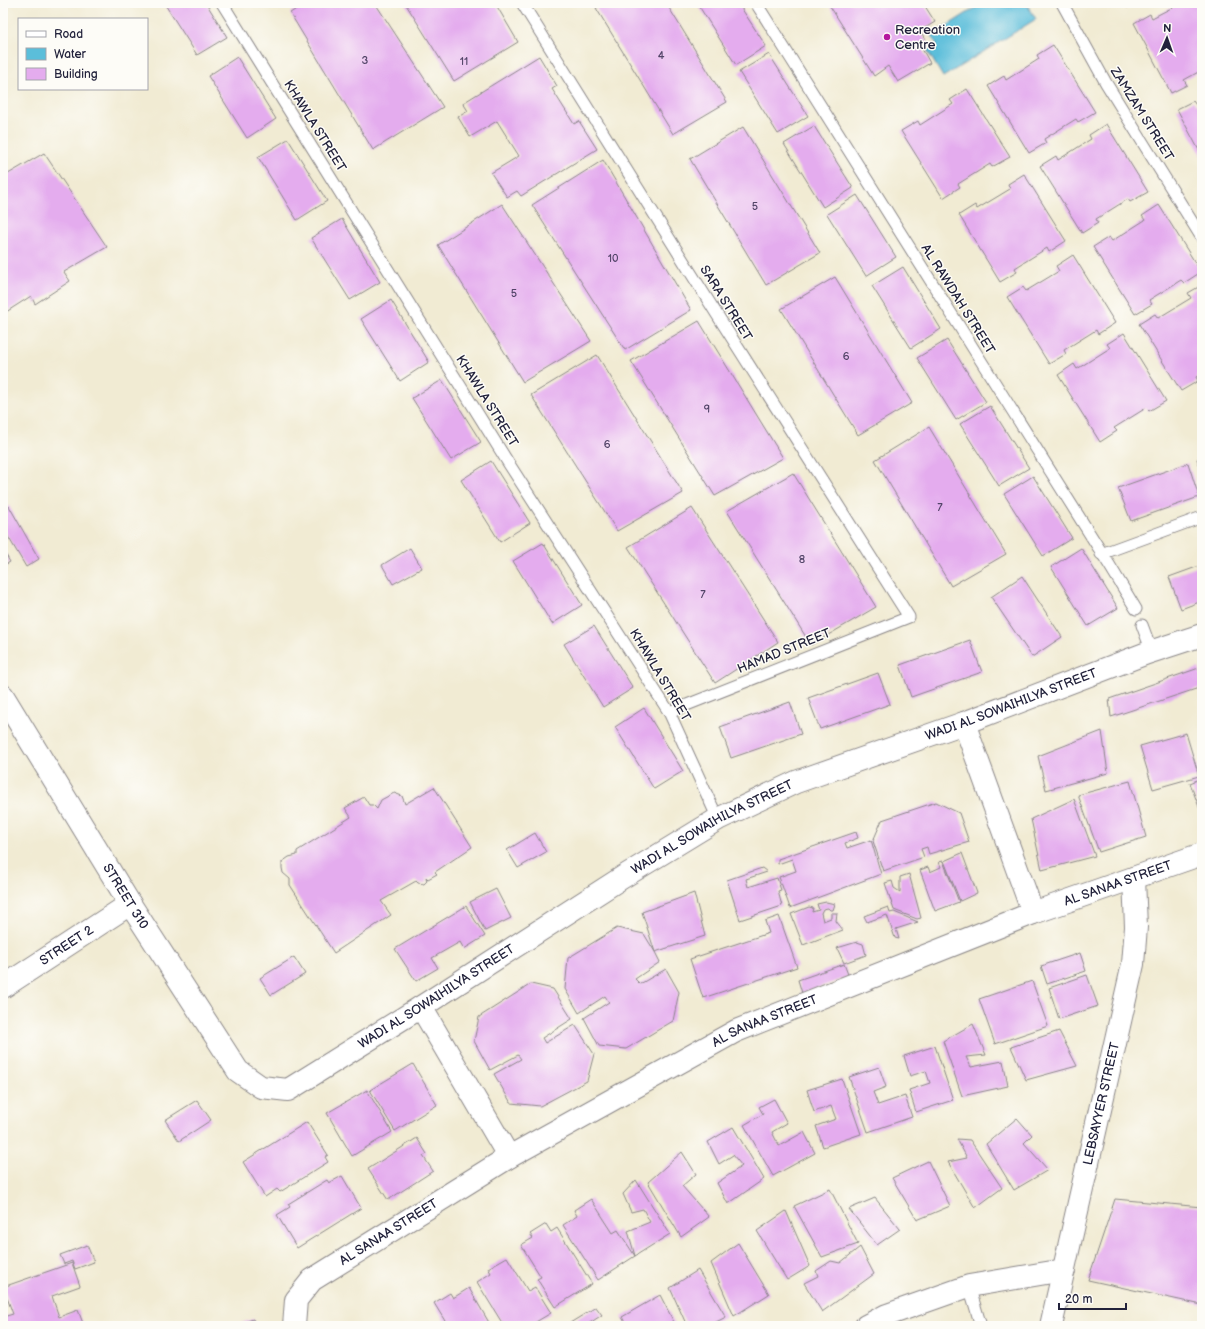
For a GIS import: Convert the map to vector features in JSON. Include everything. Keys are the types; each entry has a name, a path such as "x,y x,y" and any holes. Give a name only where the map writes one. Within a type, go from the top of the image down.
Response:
{"street":[{"name":"WADI AL SOWAIHILYA STREET","path":"261,1087 288,1090 623,877 718,819 796,782 964,723 1152,652 1202,635"},
{"name":"STREET 310","path":"3,696 130,904 238,1071 261,1087"},
{"path":"964,723 1033,913"},
{"name":"AL SANAA STREET","path":"294,1326 296,1300 312,1280 510,1158 736,1031 1033,913 1202,854"},
{"name":"LEBSAYYER STREET","path":"1051,1326 1133,964 1136,927 1134,878"},
{"name":"STREET 2","path":"3,987 130,904"},
{"path":"420,1007 510,1158"},
{"path":"866,1326 887,1315 970,1286 1064,1270"}],"lane":[{"name":"KHAWLA STREET","path":"222,3 509,464 669,712 718,819"},
{"name":"SARA STREET","path":"522,3 716,314 909,617"},
{"name":"AL RAWDAH STREET","path":"756,3 1136,609"},
{"name":"ZAMZAM STREET","path":"1062,3 1106,83 1202,238"},
{"path":"1101,554 1202,517"},
{"name":"HAMAD STREET","path":"669,712 909,617"},
{"path":"1142,625 1152,652"},
{"path":"970,1286 981,1326"}],"water":[{"path":"983,3 1026,3 1036,19 943,77 927,50 937,44 931,36"}],"building":[{"path":"164,3 206,3 227,37 197,55"},
{"path":"306,3 375,3 443,107 373,150 290,13"},
{"path":"405,3 495,3 518,42 454,81"},
{"path":"605,3 666,3 727,102 673,134 596,8"},
{"path":"697,3 738,3 766,46 736,65"},
{"name":"Recreation Centre","path":"828,3 923,3 935,22 920,31 928,43 921,47 930,63 898,82 888,66 874,76"},
{"path":"1124,3 1136,3 1127,8"},
{"path":"1181,3 1202,3 1202,70 1184,80 1187,85 1171,93 1134,23 1150,14 1152,18"},
{"path":"1053,45 1095,112 1078,122 1076,119 1044,139 1046,143 1029,153 988,86 1004,76 1006,80 1039,59 1037,55"},
{"path":"769,54 808,116 778,134 739,72"},
{"path":"539,56 557,86 552,89 574,124 579,121 597,149 521,196 517,191 507,197 491,173 519,156 497,121 470,137 458,117 468,111 463,103"},
{"path":"237,57 276,119 247,138 208,76"},
{"path":"967,89 1010,157 992,167 990,164 958,184 960,187 943,198 901,131 918,121 920,125 953,104 950,100"},
{"path":"1193,101 1196,105 1202,102 1202,156 1177,109"},
{"path":"1106,124 1148,192 1130,202 1128,199 1096,219 1098,223 1082,233 1040,166 1056,156 1058,160 1091,139 1089,135"},
{"path":"814,126 853,188 823,207 784,144"},
{"path":"743,127 820,253 766,285 690,159"},
{"path":"288,139 327,201 297,220 258,157"},
{"path":"44,153 107,247 64,272 70,281 35,304 31,296 3,314 3,177"},
{"path":"603,160 691,310 625,350 532,205"},
{"path":"1024,174 1066,241 1049,252 1047,248 1015,268 1017,272 1000,282 959,215 975,205 977,209 1010,189 1008,184"},
{"path":"857,195 896,257 866,276 827,214"},
{"path":"502,204 591,341 523,382 438,245"},
{"path":"1159,205 1201,272 1184,283 1181,280 1149,300 1152,304 1135,314 1093,247 1109,237 1112,241 1145,220 1142,216"},
{"path":"342,219 380,282 350,300 311,238"},
{"path":"1073,255 1115,323 1098,334 1096,330 1064,350 1066,354 1049,364 1007,297 1023,287 1026,291 1059,271 1056,266"},
{"path":"903,267 941,329 911,348 872,286"},
{"path":"835,277 912,403 858,435 781,309"},
{"path":"1202,285 1202,373 1196,377 1198,381 1181,391 1139,324 1155,314 1158,318 1191,298 1188,293"},
{"path":"391,300 429,362 400,381 361,319"},
{"path":"699,321 783,458 715,496 631,361"},
{"path":"1124,333 1166,401 1149,411 1146,408 1114,428 1117,431 1100,442 1058,375 1074,364 1077,369 1110,348 1107,344"},
{"path":"947,340 986,402 956,420 917,358"},
{"path":"597,355 683,493 617,531 531,395"},
{"path":"442,380 481,442 451,460 412,398"},
{"path":"990,406 1029,468 999,486 960,424"},
{"path":"929,427 1006,554 951,586 875,460"},
{"path":"1202,457 1202,473 1197,459"},
{"path":"491,461 530,523 500,542 461,480"},
{"path":"1188,463 1199,497 1131,521 1118,488"},
{"path":"793,473 876,607 811,645 727,511"},
{"path":"1033,476 1072,538 1043,556 1004,494"},
{"path":"9,506 39,559 26,567 3,528 3,510"},
{"path":"692,508 778,642 715,683 628,547"},
{"path":"543,543 582,605 552,624 513,561"},
{"path":"410,548 422,568 393,584 382,565"},
{"path":"1081,548 1118,608 1088,626 1051,567"},
{"path":"3,550 10,562 3,566"},
{"path":"1202,565 1202,601 1181,609 1169,577"},
{"path":"1022,576 1062,637 1032,657 991,597"},
{"path":"594,626 633,688 603,707 564,644"},
{"path":"970,640 982,672 911,697 900,665"},
{"path":"1199,668 1202,679 1202,687 1111,717 1109,699"},
{"path":"878,673 890,704 820,729 808,698"},
{"path":"790,702 801,734 731,758 720,727"},
{"path":"644,708 683,771 654,789 615,727"},
{"path":"1102,731 1108,773 1046,790 1038,756"},
{"path":"1186,733 1199,776 1153,789 1140,746"},
{"path":"1202,778 1202,815 1190,783"},
{"path":"1130,781 1146,837 1099,852 1078,795"},
{"path":"434,787 472,847 435,872 437,874 428,879 426,877 427,881 424,884 416,881 381,901 391,915 334,953 290,885 290,879 283,873 282,862 289,857 297,855 297,851 351,817 345,808 364,797 369,805 373,805 377,809 381,800 394,793 402,796 405,804"},
{"path":"1074,799 1095,856 1042,870 1031,819"},
{"path":"936,802 959,813 969,842 929,854 927,847 921,849 924,857 883,871 873,841 882,820"},
{"path":"856,832 858,838 845,843 847,848 871,840 881,874 790,908 779,877 796,871 792,859 778,864 778,859"},
{"path":"535,833 546,852 518,868 507,850"},
{"path":"962,853 977,893 960,901 944,861"},
{"path":"943,861 959,902 935,911 920,870 928,867 930,872 941,867 939,862"},
{"path":"762,868 767,872 746,879 748,887 777,878 781,890 778,891 782,906 740,920 727,880"},
{"path":"909,874 921,918 917,919 894,910 885,883 892,881 894,888 900,892 900,877"},
{"path":"496,889 511,918 485,931 470,902"},
{"path":"694,893 705,936 655,952 642,912"},
{"path":"826,902 835,904 833,910 828,908 823,909 821,913 823,921 831,918 831,913 837,913 836,921 843,930 803,945 791,914 809,907 813,908 812,912 819,910 817,904"},
{"path":"466,906 485,936 464,949 460,942 432,958 438,968 416,981 395,949"},
{"path":"888,907 890,913 894,912 918,922 896,929 899,939 895,938 887,915 867,922 864,916"},
{"path":"779,916 797,967 703,998 690,959 769,933 765,921"},
{"path":"617,928 644,934 660,962 635,979 640,984 666,969 679,992 673,1021 626,1049 599,1046 584,1018 609,1002 605,996 579,1013 565,989 568,958"},
{"path":"857,942 863,944 866,955 844,963 837,948"},
{"path":"1080,953 1086,971 1047,984 1041,966"},
{"path":"294,957 305,974 271,995 260,978"},
{"path":"844,964 849,977 802,993 798,980"},
{"path":"1087,975 1098,1006 1059,1019 1049,988"},
{"path":"1032,981 1048,1026 995,1044 979,999"},
{"path":"531,984 553,989 572,1019 542,1038 545,1043 575,1025 594,1054 587,1081 540,1106 511,1103 494,1074 521,1059 518,1055 490,1070 474,1041 479,1017"},
{"path":"973,1024 986,1055 966,1057 971,1067 1003,1061 1008,1086 962,1096 943,1041"},
{"path":"1059,1031 1077,1066 1026,1080 1011,1047"},
{"path":"935,1046 953,1100 916,1112 909,1090 930,1083 926,1071 910,1076 904,1056"},
{"path":"413,1064 437,1105 395,1131 370,1090"},
{"path":"879,1067 886,1087 873,1092 878,1105 905,1096 912,1117 868,1132 849,1077"},
{"path":"842,1079 861,1134 823,1147 816,1126 836,1119 831,1106 814,1112 807,1090"},
{"path":"367,1090 392,1132 352,1156 327,1113"},
{"path":"774,1099 787,1123 772,1132 779,1146 804,1132 815,1153 773,1176 744,1125 763,1114 759,1107"},
{"path":"197,1100 211,1120 179,1141 165,1120"},
{"path":"1017,1118 1032,1135 1024,1143 1048,1170 1014,1190 986,1144"},
{"path":"307,1122 328,1155 325,1157 328,1162 280,1192 277,1189 265,1197 243,1162"},
{"path":"733,1127 764,1179 728,1204 717,1183 742,1166 733,1155 719,1164 708,1142"},
{"path":"417,1138 427,1154 423,1156 433,1171 388,1200 368,1169"},
{"path":"957,1139 970,1140 1002,1188 975,1208 948,1162 967,1158"},
{"path":"682,1152 696,1174 682,1186 709,1217 681,1237 648,1182"},
{"path":"928,1161 950,1206 917,1220 892,1178"},
{"path":"342,1176 361,1208 297,1248 277,1215 290,1207 288,1204 327,1180 329,1183"},
{"path":"636,1180 670,1234 635,1256 628,1231 650,1222 643,1209 631,1212 623,1194"},
{"path":"830,1189 858,1244 822,1257 794,1206"},
{"path":"875,1198 900,1229 877,1245 849,1209"},
{"path":"591,1199 613,1233 618,1230 635,1256 598,1280 563,1225 577,1216 574,1210"},
{"path":"1115,1199 1202,1207 1202,1305 1088,1280"},
{"path":"786,1211 810,1266 787,1280 757,1231"},
{"path":"546,1224 551,1232 557,1228 592,1284 555,1307 537,1279 541,1277 521,1245 533,1238 530,1234"},
{"path":"738,1243 769,1294 734,1316 711,1263"},
{"path":"87,1245 94,1262 75,1269 72,1261 64,1264 60,1255"},
{"path":"860,1247 874,1274 822,1312 804,1283 818,1276 816,1271 831,1261 840,1263"},
{"path":"507,1257 528,1291 535,1287 551,1313 529,1326 504,1326 477,1282 491,1273 488,1268"},
{"path":"72,1263 80,1286 52,1296 59,1317 78,1310 84,1326 6,1326 3,1317 13,1314 3,1287"},
{"path":"698,1270 726,1317 708,1326 687,1326 670,1288"},
{"path":"469,1288 491,1326 448,1326 434,1303 450,1293 453,1298"},
{"path":"660,1295 676,1326 627,1326 622,1317"},
{"path":"596,1307 602,1315 585,1326 572,1326 570,1323"},
{"path":"253,1319 256,1326 234,1326"}],"place":[{"name":"Recreation Centre","path":"887,37"}]}
